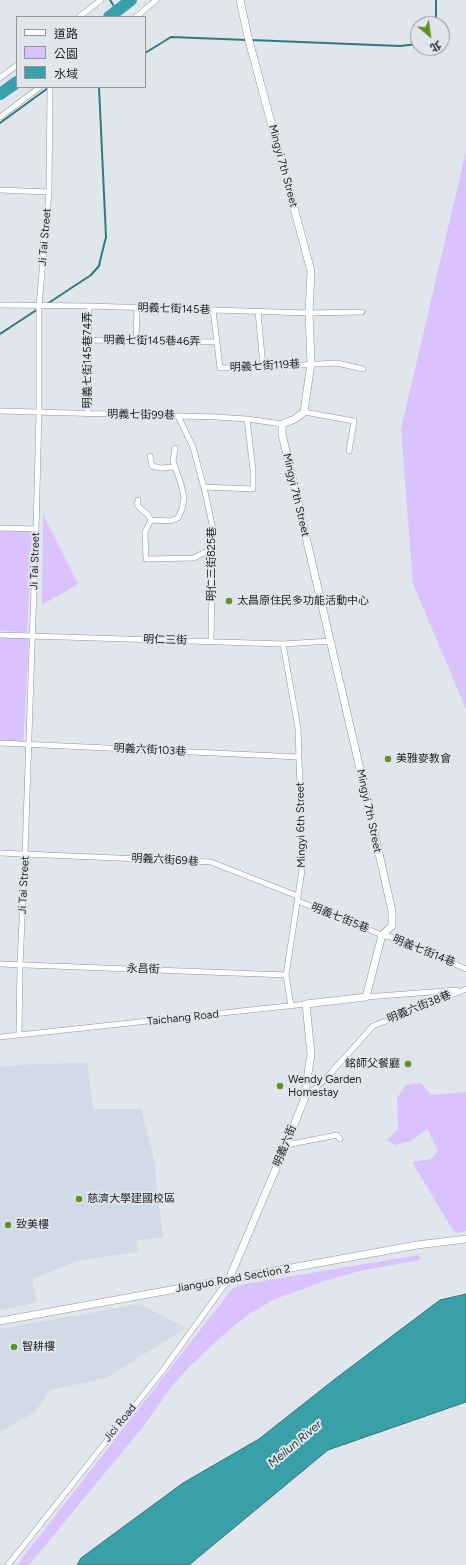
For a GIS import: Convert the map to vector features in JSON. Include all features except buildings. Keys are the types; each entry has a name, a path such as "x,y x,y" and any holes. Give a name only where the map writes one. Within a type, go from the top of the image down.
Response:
{"street":[{"path":"80,16 101,0"},
{"path":"137,16 156,0"},
{"name":"Mingyi 7th Street","path":"240,0 249,40 311,271 309,313 311,363 304,412"},
{"path":"0,78 16,66"},
{"path":"0,117 39,88"},
{"name":"Ji Tai Street","path":"19,1035 20,965 36,529 39,412 39,306 48,192 50,88"},
{"path":"0,190 48,192"},
{"name":"明義七街145巷","path":"0,305 89,306 309,313 362,312"},
{"name":"明義七街145巷74弄","path":"88,414 89,306"},
{"path":"136,341 137,308"},
{"path":"213,310 217,342"},
{"path":"258,311 264,368"},
{"name":"明義七街145巷46弄","path":"88,340 217,342"},
{"name":"明義七街119巷","path":"217,342 220,368 264,368 311,363 337,363 363,369"},
{"name":"明義七街99巷","path":"0,412 178,416 247,419 282,424"},
{"path":"282,424 304,412 354,420 349,451"},
{"name":"明仁三街825巷","path":"178,416 193,447 204,487 213,529 211,641"},
{"path":"204,487 253,489 253,470 247,419"},
{"name":"Mingyi 7th Street","path":"282,424 282,434 392,911 392,926 382,935 366,997"},
{"path":"151,520 170,520 178,518 184,498 181,484 173,462 175,448"},
{"path":"150,456 152,466 161,468 174,466"},
{"path":"138,500 137,504 151,520"},
{"path":"151,520 145,532 146,559 194,558 213,548"},
{"path":"0,528 36,529"},
{"name":"明仁三街","path":"0,635 283,644 330,641"},
{"name":"Mingyi 6th Street","path":"283,644 298,728 302,870 286,975 291,1006"},
{"name":"明義六街103巷","path":"0,743 299,757"},
{"name":"明義六街69巷","path":"0,853 211,862 295,895 298,898"},
{"name":"明義七街5巷","path":"298,898 382,935"},
{"name":"明義七街14巷","path":"382,935 398,939 466,969"},
{"name":"永昌街","path":"0,964 286,975"},
{"path":"366,997 464,989"},
{"name":"明義六街38巷","path":"304,1100 373,1026 464,989"},
{"name":"Taichang Road","path":"0,1037 366,997"},
{"name":"明義六街","path":"229,1279 304,1100 310,1054 306,1004"},
{"path":"286,1145 338,1135 340,1139"},
{"name":"Jianguo Road Section 2","path":"0,1321 417,1245 466,1239"},
{"name":"Jici Road","path":"8,1565 163,1370 229,1279"}],"shaded area":[{"name":"慈濟大學建國校區","path":"87,1063 93,1109 141,1109 154,1159 163,1238 136,1240 138,1252 77,1261 32,1279 37,1302 0,1310 0,1067 34,1064"},
{"path":"140,1304 186,1328 106,1378 50,1390 35,1412 0,1432 0,1329"}],"green space":[{"path":"466,151 466,709 413,584 401,429"},
{"path":"43,514 78,584 42,605"},
{"path":"0,531 33,531 27,632 0,631"},
{"path":"0,637 29,637 23,746 0,745"},
{"path":"421,1083 431,1095 466,1092 466,1231 459,1233 454,1232 412,1162 431,1159 438,1151 427,1129 411,1141 395,1145 387,1140 398,1129 397,1098 406,1085"},
{"path":"419,1255 420,1260 359,1271 325,1281 275,1299 249,1314 223,1335 187,1369 171,1387 142,1428 29,1565 17,1565 232,1289 239,1285"}],"water":[{"name":"Meilun River","path":"466,1294 466,1402 328,1450 189,1565 77,1565 81,1558 183,1483 259,1439 335,1379 440,1300"}],"waterway":[{"path":"110,0 117,11"},
{"path":"110,16 131,0"},
{"path":"436,0 436,16"},
{"path":"146,52 171,37 247,40"},
{"path":"251,40 400,46 410,45"},
{"path":"0,94 16,83"},
{"path":"0,123 48,88"},
{"path":"47,304 91,275 99,266 106,237 99,88"},
{"path":"0,334 38,309"}],"place":[{"name":"太昌原住民多功能活動中心","path":"229,601"},
{"name":"美雅麥教會","path":"388,759"},
{"name":"銘師父餐廳","path":"408,1064"},
{"name":"Wendy Garden Homestay","path":"280,1086"},
{"name":"慈濟大學建國校區","path":"79,1199"},
{"name":"致美樓","path":"8,1225"},
{"name":"智耕樓","path":"14,1347"}]}
